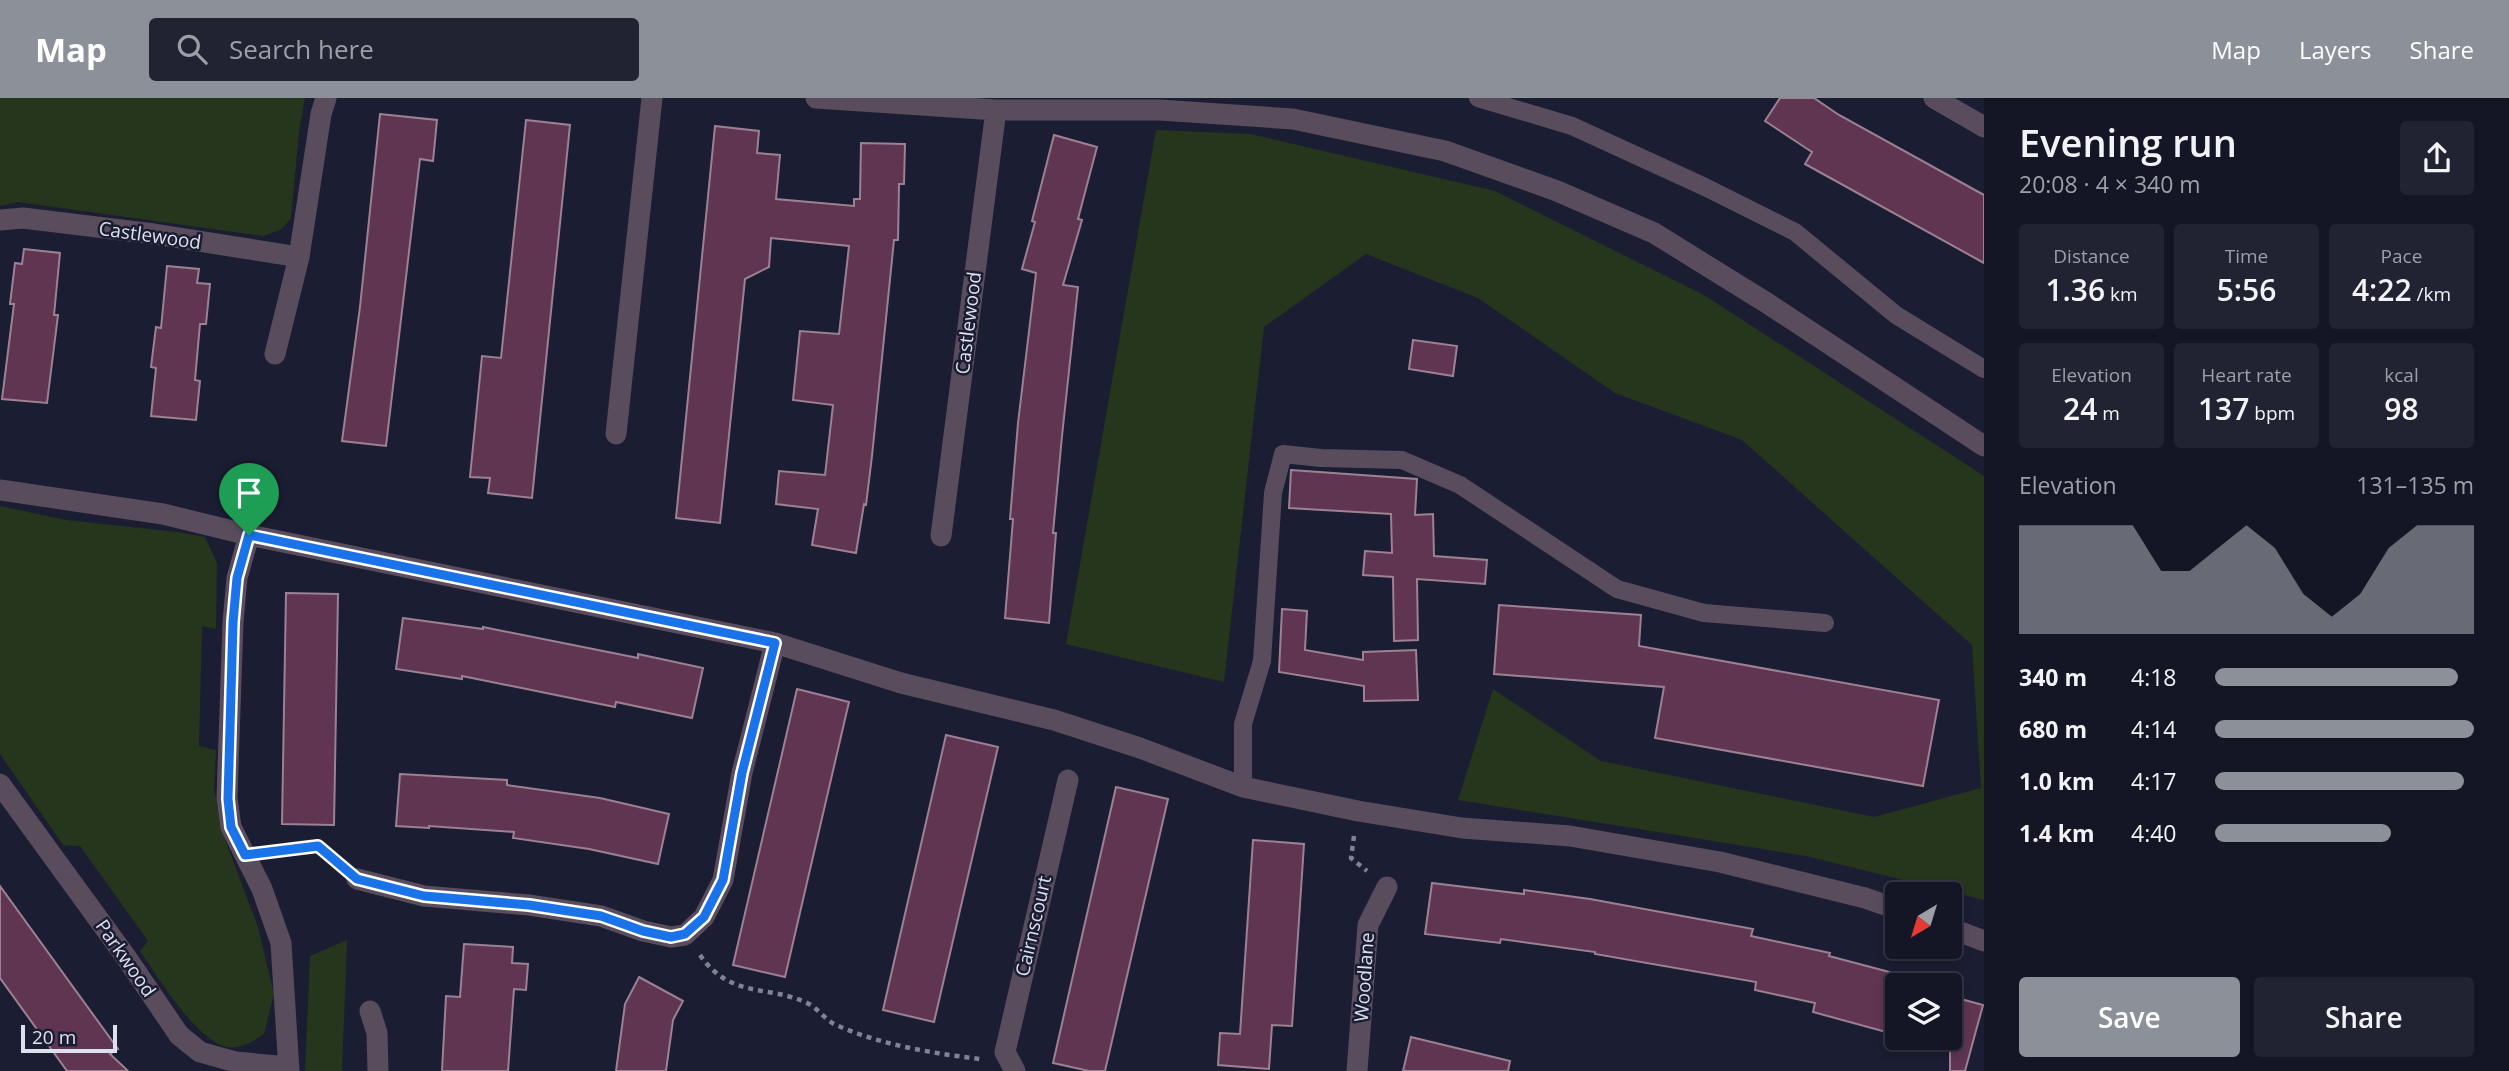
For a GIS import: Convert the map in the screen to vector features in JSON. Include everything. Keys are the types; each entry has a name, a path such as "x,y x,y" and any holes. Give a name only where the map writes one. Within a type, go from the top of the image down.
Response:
{"street":[{"path":"275,354 299,257 321,114 326,98"},
{"path":"616,434 652,98"},
{"path":"816,98 996,110 1160,110 1293,120 1445,151 1557,191 1654,233 1767,303 1984,446"},
{"path":"1934,98 1984,127"},
{"name":"Castlewood","path":"941,536 996,110"},
{"name":"Castlewood","path":"0,220 23,218 299,257"},
{"path":"0,490 163,514 249,535 775,643 901,683 1054,720 1140,748 1243,787 1358,811 1462,828 1570,836 1720,862 1885,905"},
{"path":"249,535 237,578 234,611 228,799 231,827 262,889 282,943 289,1069"},
{"path":"357,879 424,896 529,905 601,916 643,931 671,937 685,934 704,917 723,880 742,773 775,643"},
{"name":"Cairnscourt","path":"1011,1064 1005,1052 1014,1007 1068,780"},
{"name":"Parkwood","path":"0,784 126,957 179,1035 200,1052 236,1062 289,1069"},
{"name":"Woodlane","path":"1357,1071 1368,925 1387,887"},
{"path":"1962,933 1984,941"},
{"path":"370,1011 377,1033 379,1071"}],"lane":[{"path":"1478,98 1572,127 1705,187 1795,232 1896,315 1984,369"},
{"path":"1243,787 1243,724 1262,661 1273,493 1283,454 1402,460 1460,485 1617,589 1704,612 1825,623"}],"path":[{"path":"1358,811 1351,858 1387,887"},
{"path":"245,855 318,846 357,879"},
{"path":"685,934 711,972 750,990 809,1004 833,1023 885,1042 935,1053 1011,1064"}],"green space":[{"path":"0,98 305,98 291,218 282,229 264,236 18,202 0,206"},
{"path":"1156,130 1251,134 1495,191 1704,295 1984,476 1984,900 1962,895 1962,882 1911,882 1806,856 1458,800 1493,689 1601,761 1874,817 1981,788 1972,645 1742,440 1615,393 1478,298 1366,254 1264,327 1224,682 1066,644"},
{"path":"0,506 66,520 205,537 217,563 216,629 202,626 199,746 216,750 214,789 223,834 258,927 274,994 264,1034 250,1043 239,1047 223,1046 212,1040 188,1018 140,951 148,941 80,846 63,845 0,754"},
{"path":"347,940 342,1071 305,1071 310,956"}],"building":[{"path":"1780,98 1814,98 1839,115 1984,195 1984,263 1805,164 1812,152 1765,121"},
{"path":"380,114 437,120 433,161 420,159 386,446 342,441 360,307"},
{"path":"526,120 570,125 532,498 488,493 490,478 470,477 482,356 501,358"},
{"path":"715,126 759,131 757,153 780,155 776,199 854,206 854,199 860,199 861,143 905,144 904,184 899,184 898,240 894,240 872,456 856,553 812,545 818,509 776,504 779,471 825,475 833,405 793,400 800,331 839,334 849,246 771,238 769,267 745,279 720,523 676,518"},
{"path":"1054,135 1097,147 1078,219 1082,220 1063,285 1078,287 1053,533 1056,533 1049,623 1005,618 1018,423 1036,273 1022,269"},
{"path":"24,249 60,253 54,315 58,315 47,403 2,399 14,304 10,304 15,263 22,264"},
{"path":"167,266 199,269 197,283 210,284 206,324 200,324 195,380 200,381 196,420 151,416 156,368 151,367 156,327 161,328"},
{"path":"1413,340 1457,346 1453,376 1409,369"},
{"path":"1291,470 1417,479 1415,515 1433,514 1434,556 1487,560 1485,584 1417,579 1418,640 1394,641 1393,577 1363,575 1365,551 1392,553 1391,514 1289,508"},
{"path":"286,593 338,594 334,825 282,824"},
{"path":"1499,605 1641,615 1639,646 1939,700 1923,786 1655,738 1664,687 1494,674"},
{"path":"1282,609 1307,611 1305,650 1363,660 1363,652 1416,650 1418,700 1364,701 1364,686 1279,672"},
{"path":"403,618 483,627 703,668 692,718 616,702 615,707 462,676 462,679 396,669"},
{"path":"797,689 849,702 785,977 733,965"},
{"path":"946,735 998,747 934,1022 883,1010"},
{"path":"400,774 507,780 507,785 600,798 669,814 658,864 589,849 513,838 514,832 396,826"},
{"path":"1116,787 1168,799 1105,1071 1089,1071 1053,1063"},
{"path":"1253,840 1304,844 1292,1026 1272,1025 1269,1069 1218,1065 1220,1033 1240,1034"},
{"path":"1432,883 1524,894 1524,890 1590,899 1753,929 1751,936 1830,953 1829,956 1893,973 1885,973 1885,1032 1813,1012 1815,1003 1755,990 1756,982 1595,952 1501,939 1500,943 1425,934"},
{"path":"0,886 118,1049 110,1054 128,1071 67,1071 0,978"},
{"path":"464,944 513,947 512,963 528,964 526,990 514,989 508,1071 442,1071 446,996 460,997"},
{"path":"639,977 683,1001 673,1020 666,1071 616,1071 625,1004"},
{"path":"1962,999 1983,1005 1965,1071 1950,1071 1950,1050 1962,1050"},
{"path":"1411,1037 1510,1061 1508,1071 1403,1071"}],"route":[{"path":"249,535 775,643 742,773 723,880 704,917 685,934 671,937 643,931 601,916 529,905 424,896 357,879 318,846 245,855 231,827 228,799 233,622 237,578 242,552 249,535"}]}
